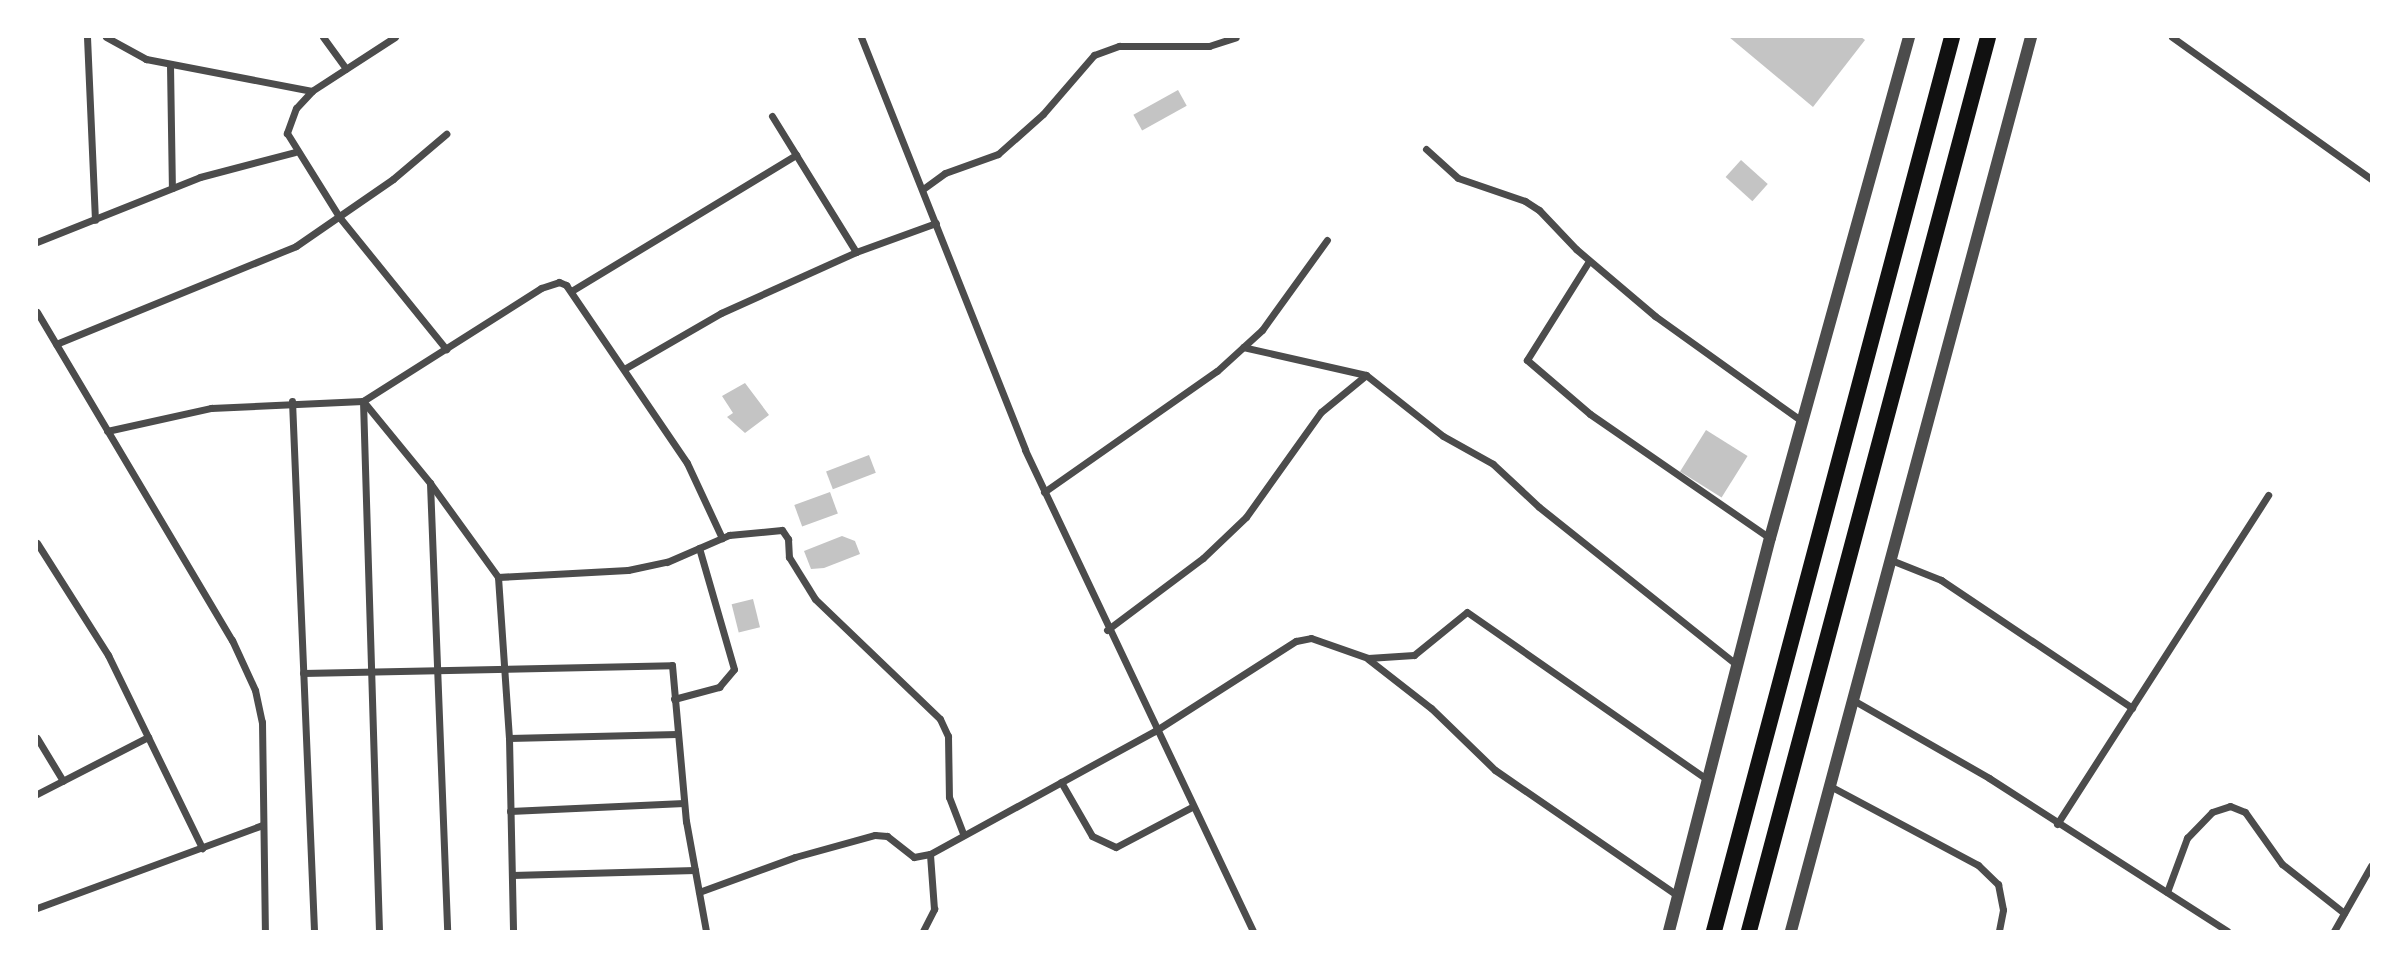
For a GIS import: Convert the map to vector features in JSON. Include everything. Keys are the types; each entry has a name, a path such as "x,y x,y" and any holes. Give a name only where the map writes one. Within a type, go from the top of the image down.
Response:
{"highway":[{"path":"1714,931 1952,37"},
{"path":"1749,931 1988,37"}],"street":[{"path":"87,37 95,220"},
{"path":"106,37 146,59 312,91"},
{"path":"323,37 346,69"},
{"path":"395,37 312,91 289,121 286,133 295,152 340,218 446,349"},
{"path":"861,37 1044,492 1155,731 1254,931"},
{"path":"923,189 945,173 999,154 1043,114 1094,55 1119,46 1209,46 1236,37"},
{"path":"1669,931 1710,781 1770,538 1909,37"},
{"path":"1791,931 2031,37"},
{"path":"2172,37 2371,179"},
{"path":"170,65 172,188"},
{"path":"772,116 856,252"},
{"path":"56,344 296,246 340,218 446,134"},
{"path":"1426,149 1458,178 1525,201 1539,210 1589,261 1655,316 1803,422"},
{"path":"37,242 237,165 295,152"},
{"path":"573,290 796,155"},
{"path":"624,369 721,313 856,252 936,223"},
{"path":"1044,492 1172,406 1243,347 1262,330 1327,240"},
{"path":"1589,261 1527,360 1590,414 1770,538"},
{"path":"107,431 211,408 292,401 363,401 541,288 559,282 573,290 705,494 722,538"},
{"path":"37,312 248,669 262,722 265,931"},
{"path":"1243,347 1366,375 1443,436 1493,464 1539,507 1739,666"},
{"path":"1107,630 1203,558 1246,517 1321,412 1366,375"},
{"path":"292,401 314,931"},
{"path":"363,401 430,483 498,577 502,671 509,738 513,931"},
{"path":"363,401 379,931"},
{"path":"430,483 441,670 447,931"},
{"path":"2057,824 2268,495"},
{"path":"498,577 628,570 667,562 722,538 751,531 782,530 788,539 789,557 815,598 940,719 948,736 949,797 963,834"},
{"path":"37,543 108,655 202,848"},
{"path":"674,699 719,687 734,669 699,548"},
{"path":"1891,559 1941,580 2132,708"},
{"path":"1367,659 1414,655 1466,612 1710,781"},
{"path":"699,892 795,857 875,835 887,836 914,856 930,854 1155,731 1296,640 1311,638 1367,659 1431,708 1495,770 1679,896"},
{"path":"303,673 373,674 672,665 684,803 706,931"},
{"path":"1853,700 2227,931"},
{"path":"509,738 677,734"},
{"path":"37,794 148,737"},
{"path":"37,738 63,781"},
{"path":"1061,782 1092,836 1116,847 1192,807"},
{"path":"1830,786 1978,865 1998,884 2003,910 1999,931"},
{"path":"510,811 684,803"},
{"path":"2166,892 2188,838 2212,812 2230,806 2245,812 2281,864 2344,914"},
{"path":"37,908 262,825"},
{"path":"923,931 934,909 930,854"},
{"path":"2334,931 2369,876 2371,866"},
{"path":"512,875 695,870"}],"building":[{"path":"1729,37 1861,37 1865,40 1813,107"},
{"path":"1178,90 1187,106 1142,130 1133,115"},
{"path":"1741,160 1768,184 1752,201 1726,177"},
{"path":"745,383 769,415 745,433 727,417 733,413 722,396"},
{"path":"1706,430 1748,456 1722,498 1680,472"},
{"path":"869,455 876,473 833,489 826,471"},
{"path":"830,492 838,514 802,527 794,505"},
{"path":"842,536 855,541 860,554 824,568 811,569 804,551"},
{"path":"753,599 760,627 739,632 732,604"}]}
